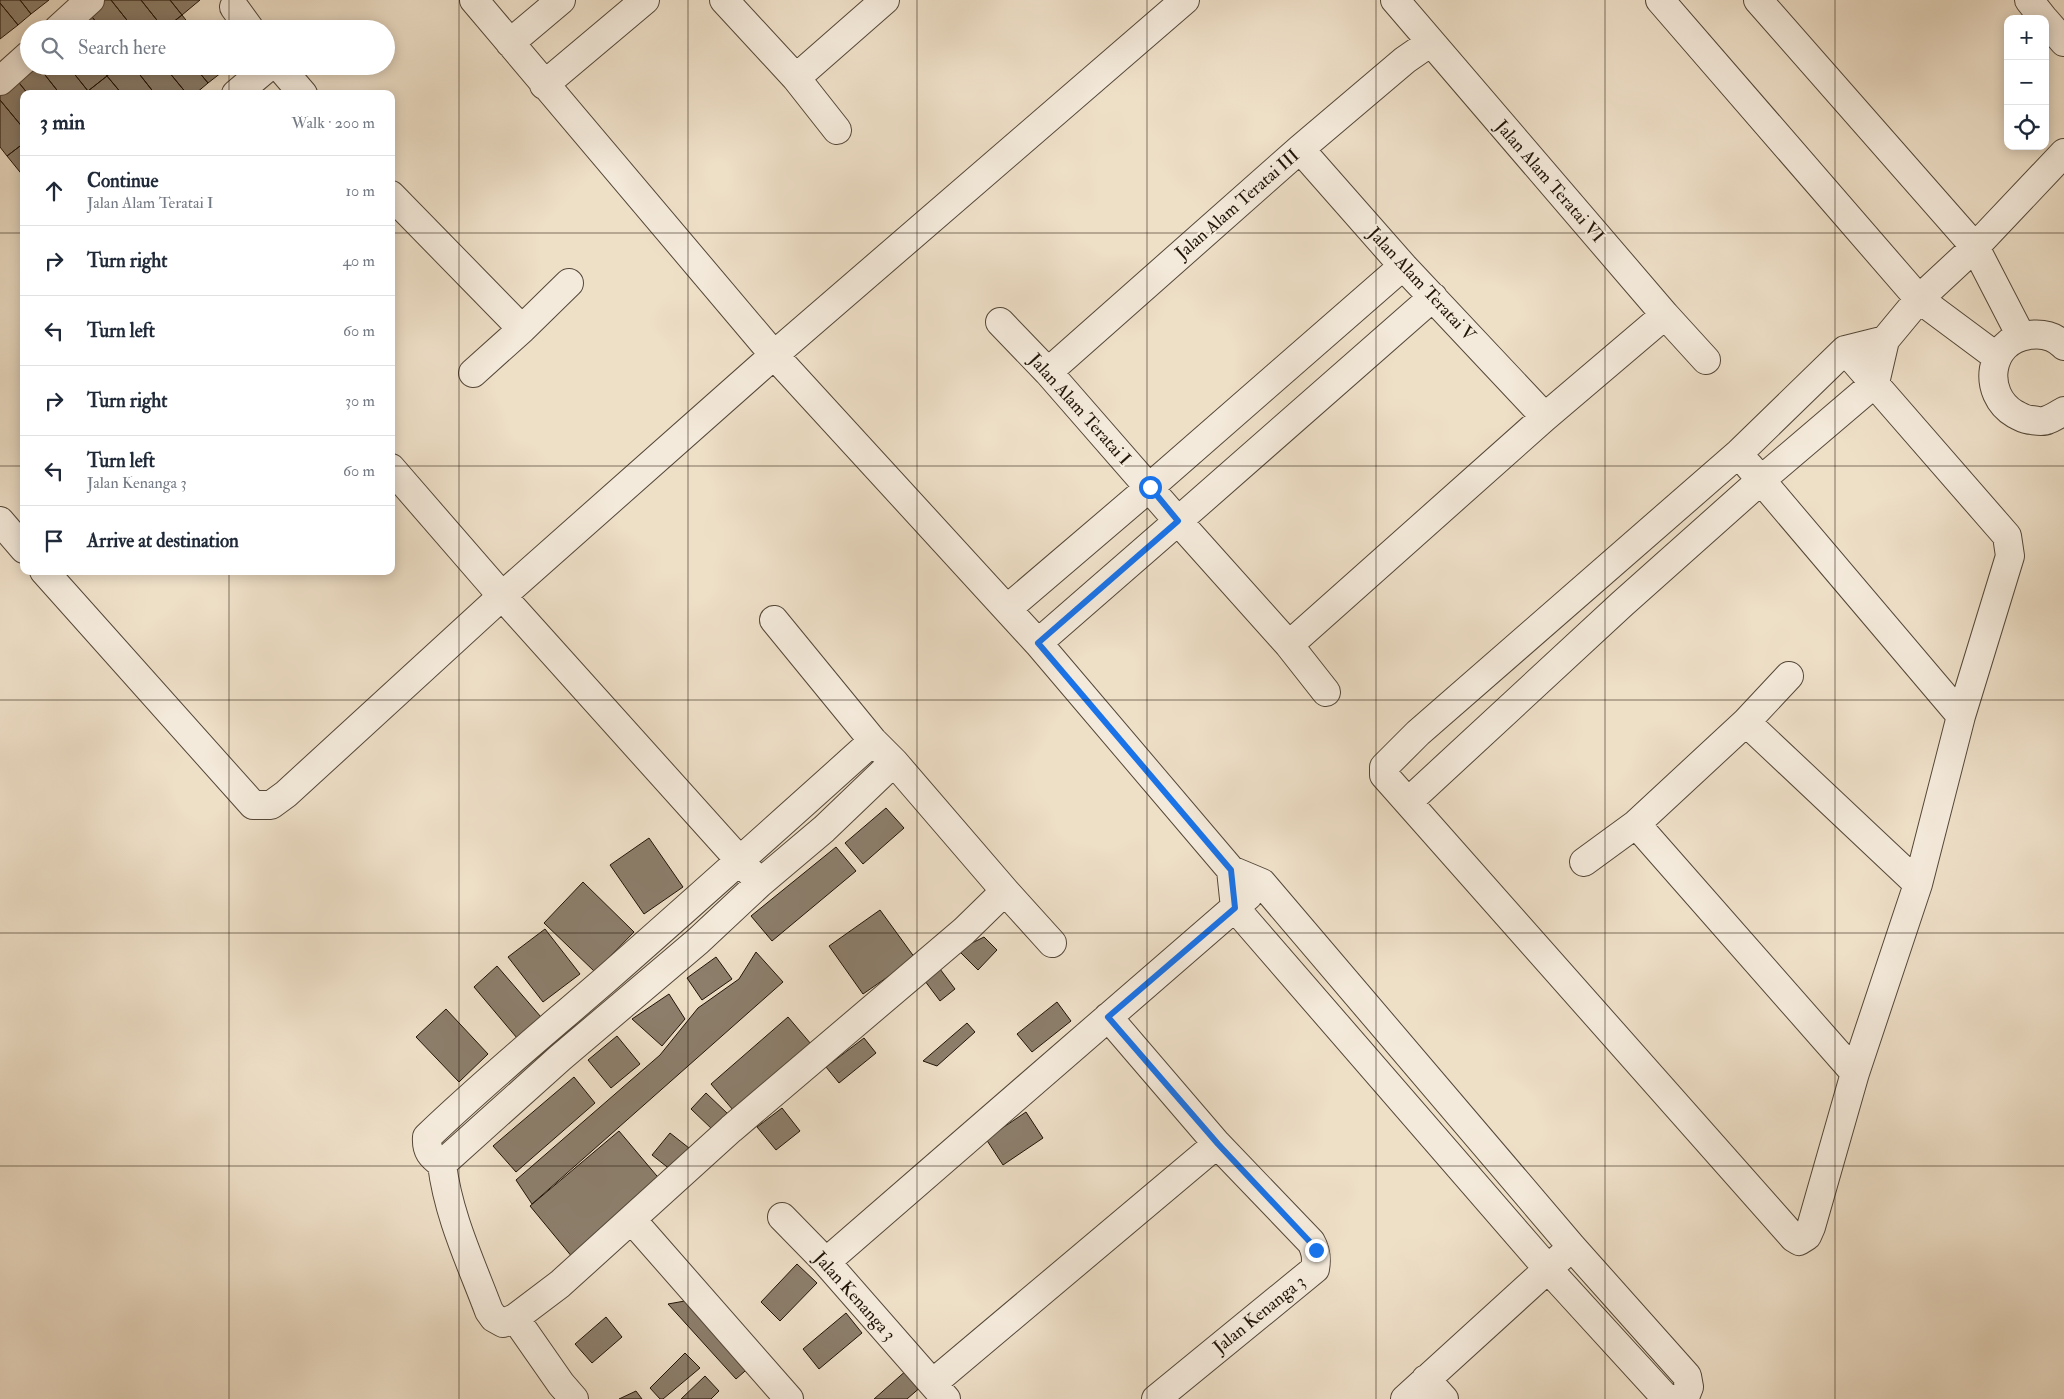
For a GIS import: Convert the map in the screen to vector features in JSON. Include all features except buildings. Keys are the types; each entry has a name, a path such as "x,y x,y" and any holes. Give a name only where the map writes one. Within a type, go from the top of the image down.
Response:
{"street":[{"path":"68,20 90,0"},
{"path":"474,0 774,355 1038,643 1231,870 1262,883 1572,1248 1687,1376 1689,1388 1684,1397 1679,1399"},
{"path":"510,43 561,0"},
{"path":"544,85 645,0"},
{"path":"724,0 796,78 837,130"},
{"path":"796,78 885,0"},
{"path":"48,575 253,806 271,805 286,794 502,596 774,355 1185,0"},
{"name":"Jalan Alam Teratai VI","path":"1395,0 1664,315 1706,360"},
{"path":"1660,0 1919,299 1997,357"},
{"path":"1758,0 1975,246 2020,336"},
{"path":"2029,0 2042,15"},
{"path":"234,6 244,20"},
{"path":"2049,24 2064,42"},
{"name":"Jalan Alam Teratai III","path":"1048,372 1300,149 1404,60 1431,42"},
{"path":"0,81 20,63"},
{"path":"241,90 258,75"},
{"path":"287,75 300,90"},
{"name":"Jalan Alam Teratai V","path":"1300,149 1403,266 1545,417"},
{"path":"1408,802 1622,604 1760,481 1875,383 1885,340 1919,299 1975,246 2064,153"},
{"path":"395,204 522,329"},
{"path":"1006,609 1150,487 1403,266"},
{"path":"473,373 569,283"},
{"path":"1038,643 1433,297"},
{"path":"1289,645 1545,417 1664,315"},
{"name":"Jalan Alam Teratai I","path":"1000,322 1048,372 1150,487 1289,645 1326,692"},
{"path":"2064,346 2058,340 2040,334 2020,336 2007,344 1997,357 1992,383 2004,407 2026,420 2046,421 2064,411"},
{"path":"1845,350 2007,536 2010,556 1961,716 1918,884 1855,1073 1811,1227 1807,1236 1799,1241 1787,1230 1384,775 1384,767 1418,733 1739,453 1845,350 1885,340"},
{"path":"1739,453 1760,481 1961,716"},
{"path":"395,473 502,596 738,861 760,883"},
{"path":"774,620 873,741 894,762 1052,943"},
{"path":"1584,862 1636,824 1746,722 1789,676"},
{"path":"1746,722 1918,884"},
{"path":"873,741 604,981 479,1088 427,1137 426,1145 430,1155 442,1164 445,1188 450,1206 489,1311 494,1318 502,1323 516,1318 560,1284 730,1129 964,931 1005,890"},
{"path":"442,1164 560,1058 698,941 760,883 824,829 894,762"},
{"path":"1636,824 1855,1073"},
{"path":"1231,870 1235,908 1548,1269 1665,1397 1672,1399"},
{"path":"826,1262 1262,883"},
{"name":"Jalan Kenanga 3","path":"1108,1017 1218,1144 1316,1250 1317,1261 1315,1269 1156,1399"},
{"path":"939,1391 1218,1144"},
{"name":"Jalan Kenanga 3","path":"782,1217 826,1262 939,1391"},
{"path":"632,1220 789,1399"},
{"path":"1405,1399 1435,1389 1548,1269 1572,1248"},
{"path":"516,1318 561,1384 574,1399"}],"route":[{"path":"1150,487 1178,521 1038,643 1231,870 1235,908 1108,1017 1218,1144 1316,1250"}]}
